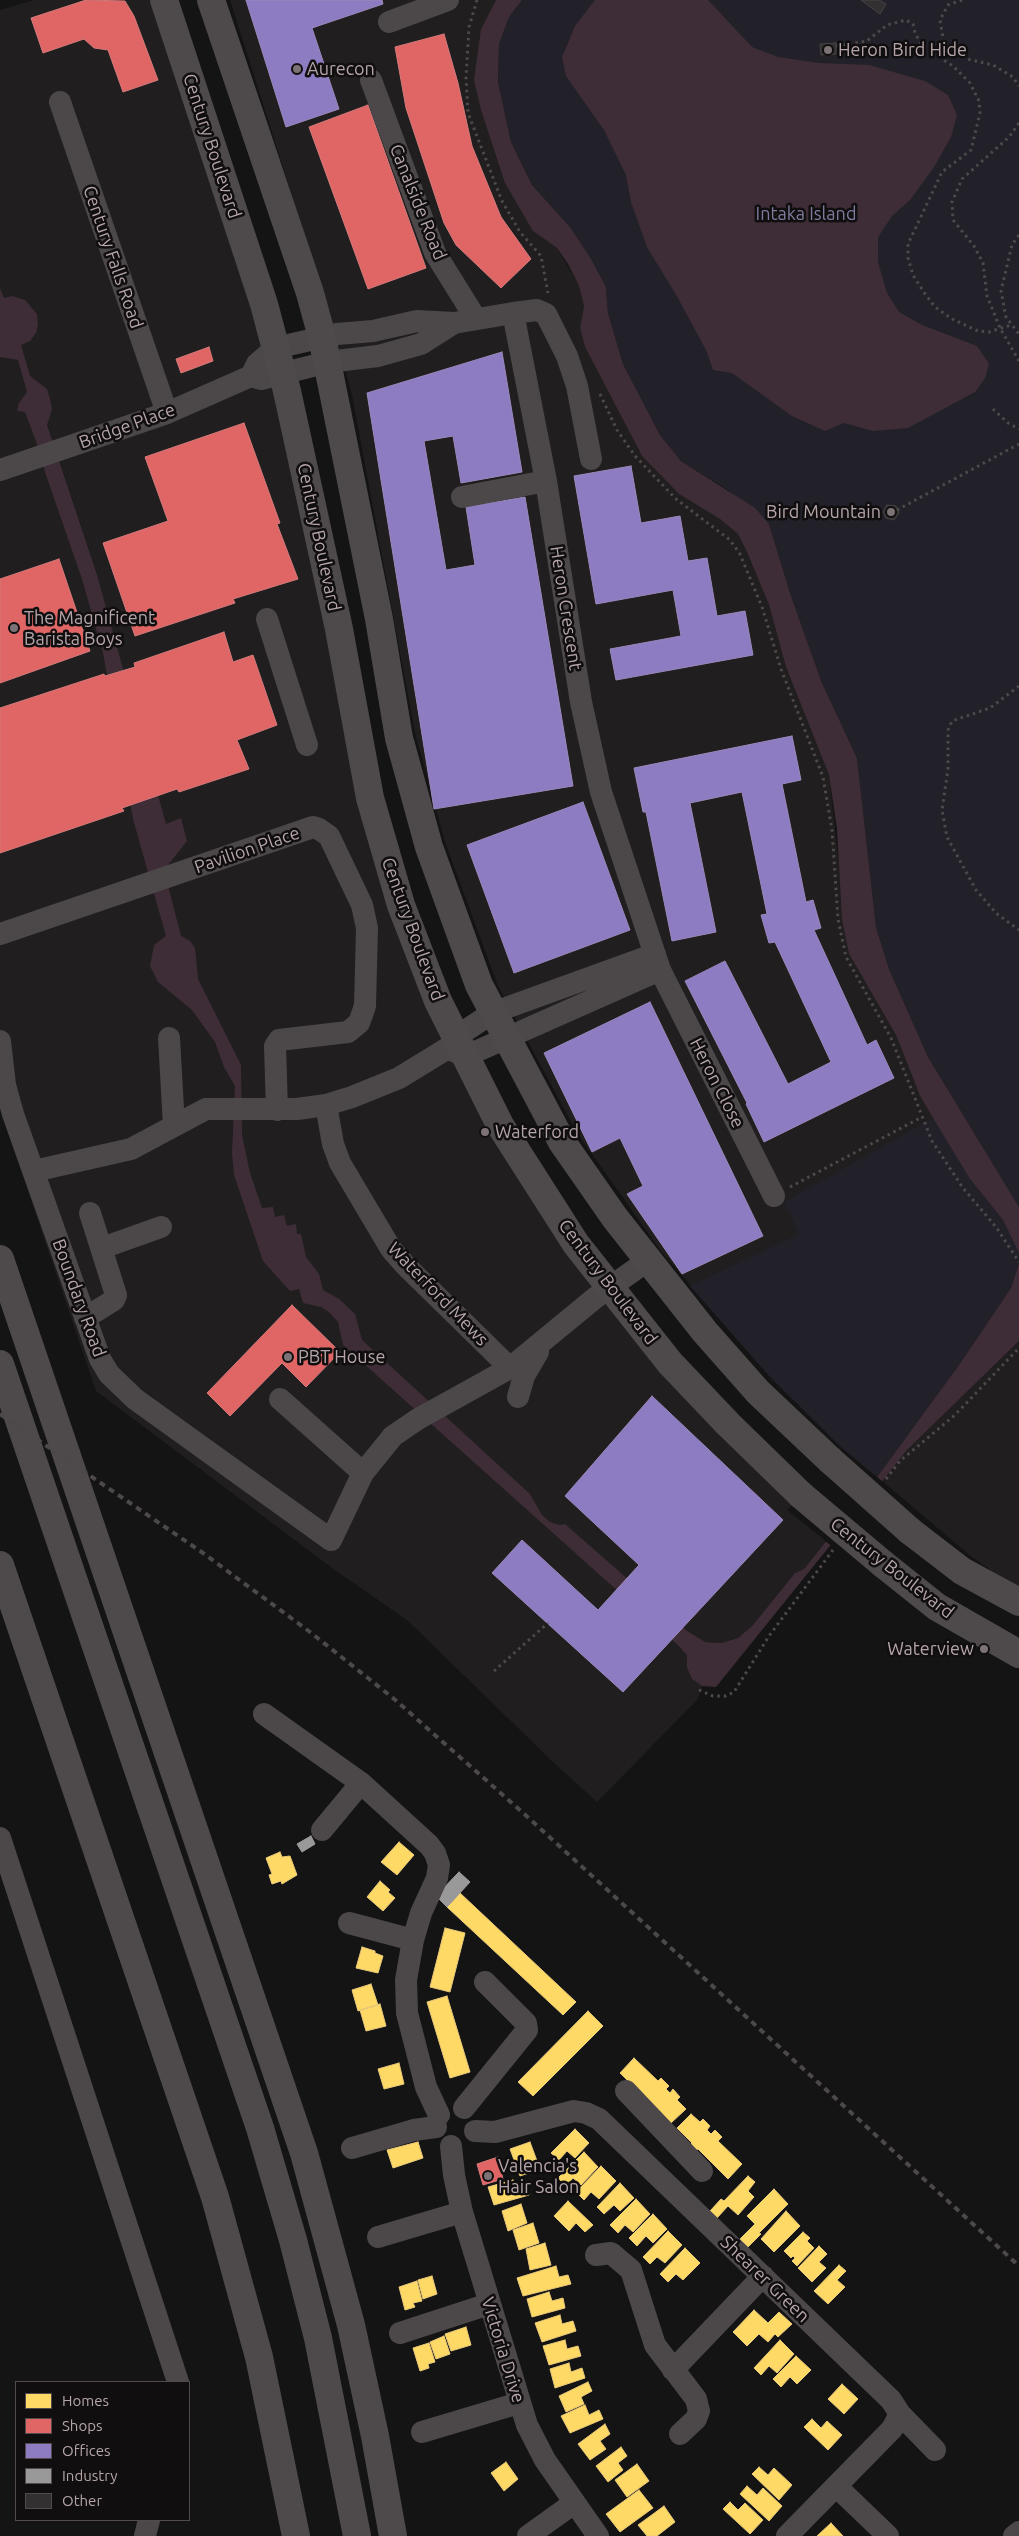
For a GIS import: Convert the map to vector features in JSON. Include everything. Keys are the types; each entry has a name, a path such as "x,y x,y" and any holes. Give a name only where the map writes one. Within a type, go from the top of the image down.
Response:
{"main road":[{"name":"Century Boulevard","path":"164,0 221,171 279,360 339,629 370,798 401,905 457,1047 524,1165 609,1288 670,1362 728,1424 801,1495 883,1564 937,1607 1019,1654"},
{"path":"211,0 310,293 325,350 379,619 399,738 429,847 479,985 504,1037 562,1142 647,1261 705,1332 758,1392 830,1460 910,1531 962,1571 1019,1602"},
{"path":"0,1246 50,1406"},
{"path":"0,1258 304,2153 349,2318 377,2444 393,2536"},
{"path":"0,1364 258,2119 293,2240 318,2338 357,2536"},
{"path":"0,1565 215,2197 259,2357 296,2536"}],"street":[{"path":"390,22 448,0"},
{"name":"Canalside Road","path":"371,80 435,254 465,321"},
{"name":"Century Falls Road","path":"60,102 167,413"},
{"path":"465,321 537,310 546,314 567,356 577,386 591,459"},
{"name":"Heron Crescent","path":"512,313 546,481 581,702 597,774 657,962"},
{"name":"Bridge Place","path":"0,470 167,413 251,376 261,379 279,360 325,350 417,321 465,321"},
{"path":"462,497 546,481"},
{"path":"267,619 307,745"},
{"name":"Pavilion Place","path":"0,934 313,827 320,829 329,836 362,904 367,928 364,1014 359,1023 344,1034 278,1040 275,1046 277,1110"},
{"path":"34,1172 131,1149 206,1109 277,1110 326,1105 400,1078 457,1047 492,1013 657,962"},
{"path":"457,1047 523,1032 657,962"},
{"name":"Heron Close","path":"657,962 774,1196"},
{"path":"169,1038 174,1126"},
{"name":"Boundary Road","path":"0,1041 5,1085 85,1318 100,1359 121,1387 331,1540 363,1473"},
{"name":"Waterford Mews","path":"326,1105 333,1144 340,1164 391,1248 406,1266 510,1368"},
{"path":"85,1318 114,1300 116,1295 90,1214"},
{"path":"102,1248 161,1227"},
{"path":"280,1400 363,1473 393,1436 418,1418 449,1403 510,1368 609,1288 647,1261"},
{"path":"518,1397 524,1376 550,1335"},
{"path":"264,1714 360,1783 429,1846 439,1864 438,1878 422,1913 413,1940 406,1980 407,2013 426,2086 438,2121 440,2139 450,2146 466,2144 475,2131 474,2118 464,2108 455,2106 446,2109 438,2121 352,2148"},
{"path":"322,1830 360,1783"},
{"path":"0,1838 178,2381"},
{"path":"349,1923 413,1940"},
{"path":"464,2108 527,2030 526,2023 485,1982"},
{"path":"626,2091 702,2171"},
{"name":"Shearer Green","path":"475,2131 496,2132 566,2112 579,2111 599,2119 891,2400 935,2450"},
{"path":"641,2159 666,2134"},
{"name":"Victoria Drive","path":"450,2146 462,2212 519,2403 539,2451 598,2536"},
{"path":"378,2237 462,2212"},
{"path":"596,2256 611,2253 631,2270 652,2338 660,2354 696,2399 699,2411 690,2427 680,2434"},
{"path":"673,2370 762,2276"},
{"path":"400,2333 489,2304"},
{"path":"422,2432 519,2403"},
{"path":"788,2536 889,2433 906,2419"},
{"path":"836,2486 888,2536"},
{"path":"528,2536 574,2503"},
{"path":"145,2536 149,2521"},
{"path":"1014,2536 1019,2532"}],"path":[{"path":"477,0 469,27 466,78 468,113 502,202 520,232 541,256 548,296"},
{"path":"962,0 948,5 940,20 944,42 967,58 993,65 1013,77 1019,86"},
{"path":"836,46 867,41 887,25 906,20 913,24 915,33 922,46 936,50 945,61 963,75 976,92 980,113 971,150 942,172 908,244 908,258 913,275 923,291 935,307 946,315 962,325 978,331 989,332 1011,325"},
{"path":"1019,123 1009,136 962,179 952,202 953,220 974,246 982,263 987,296 1000,328 1019,361"},
{"path":"1019,235 1012,245 1001,291 1006,317 1019,334"},
{"path":"596,385 617,430 634,456 676,499 730,540 740,554 762,607 781,669 823,777 832,830 838,919 846,957 891,1038 932,1141 962,1188 996,1227 1019,1262"},
{"path":"993,409 994,413 1019,429"},
{"path":"898,510 1019,444"},
{"path":"1019,686 990,708 952,721 948,730 948,761 942,810 947,837 976,890 996,913 1019,930"},
{"path":"774,1196 922,1117"},
{"path":"494,1671 548,1623"}],"shaded area":[{"path":"34,0 150,0 255,306 363,800 494,1127 797,1500 787,1510 826,1541 804,1569 795,1573 752,1626 738,1638 721,1643 705,1642 687,1655 687,1669 692,1679 702,1686 697,1700 597,1802 553,1762 407,1620 336,1571 96,1391 0,1109 0,10"},
{"path":"230,0 496,0 481,29 533,231 557,248 579,286 584,306 580,328 585,347 642,456 679,494 720,519 738,534 747,552 769,605 786,667 829,775 849,954 896,1035 920,1096 1019,1253 1019,1263 877,1477 841,1447 771,1378 660,1250 577,1133 498,986 445,842 415,733 352,395 322,290"},
{"path":"496,0 522,0 509,17 499,44 498,82 511,142 532,185 570,227 590,257 606,287 608,313 623,364 660,435 681,461 755,508 769,524 791,596 822,683 857,758 876,927 889,969 928,1057 1019,1207 1019,1253 1003,1220 970,1179 920,1096 896,1035 849,954 842,919 837,829 829,775 786,667 769,605 747,552 738,534 720,519 679,494 642,456 585,347 580,328 584,306 579,286 568,264 557,248 533,231 505,183 481,110 474,80 481,29"},
{"path":"595,0 708,0 752,47 778,57 819,63 869,65 925,81 948,95 957,115 951,137 934,167 910,200 892,216 878,237 878,262 887,293 899,312 922,325 977,346 989,364 985,378 975,392 908,428 873,431 844,423 825,431 792,416 732,373 713,370 707,352 678,298 647,247 631,202 626,175 604,130 566,76 562,57 575,26"},
{"path":"0,288 4,298 12,296 25,300 37,314 38,324 36,333 30,341 21,345 30,376 47,389 52,409 47,425 97,575 166,824 181,818 187,841 164,870 181,936 190,941 195,948 198,979 241,1065 242,1135 250,1173 262,1208 273,1207 275,1217 284,1215 287,1226 296,1224 297,1234 301,1234 306,1257 319,1274 323,1290 339,1299 355,1314 362,1340 530,1494 542,1515 550,1522 560,1525 565,1524 687,1631 705,1642 721,1643 738,1638 752,1626 795,1573 804,1569 877,1477 959,1365 1011,1288 1019,1263 1019,1341 908,1449 716,1687 702,1686 692,1679 687,1668 687,1655 677,1644 343,1345 338,1322 330,1313 321,1307 303,1303 299,1289 290,1291 263,1261 234,1175 232,1153 235,1086 224,1067 215,1042 192,1010 158,982 150,966 154,945 166,936 133,819 103,653 82,579 25,412 17,411 19,403 27,392 18,360 0,357"},
{"path":"1019,1341 1019,1590 972,1557 882,1481 908,1449"}],"green space":[{"name":"Intaka Island","path":"522,0 1019,0 1019,1207 928,1057 889,969 876,927 857,758 822,683 791,596 769,524 728,490 681,461 660,435 623,364 608,313 606,287 590,257 570,227 532,185 511,142 498,82 499,44 509,17"},
{"path":"933,1118 970,1179 1003,1220 1019,1253 1019,1263 1011,1288 959,1365 877,1477 841,1447 771,1378 690,1286 799,1234 784,1202"}],"pier":[{"path":"875,1475 884,1483 833,1547 824,1540"}],"building: Homes":[{"path":"399,1842 414,1855 397,1875 381,1862"},
{"path":"280,1852 282,1857 290,1856 297,1875 282,1884 281,1881 272,1884 269,1875 272,1874 266,1858"},
{"path":"380,1881 390,1890 388,1892 395,1898 383,1911 367,1897"},
{"path":"460,1893 576,2002 563,2015 447,1907"},
{"path":"445,1928 465,1933 450,1992 430,1987"},
{"path":"362,1947 383,1956 378,1973 356,1968"},
{"path":"371,1984 378,2005 358,2011 352,1990"},
{"path":"447,1996 470,2072 450,2078 427,2002"},
{"path":"380,2004 386,2026 366,2031 360,2010"},
{"path":"588,2011 603,2026 533,2096 518,2082"},
{"path":"634,2058 658,2081 661,2078 669,2086 666,2089 670,2093 673,2089 680,2097 677,2100 686,2109 671,2123 620,2073"},
{"path":"399,2063 404,2084 384,2089 378,2069"},
{"path":"691,2114 700,2122 703,2119 710,2126 707,2130 711,2134 715,2130 722,2137 718,2141 742,2164 728,2179 698,2149 696,2150 690,2145 692,2143 677,2128"},
{"path":"575,2129 589,2143 575,2158 567,2151 559,2160 551,2153"},
{"path":"418,2142 423,2158 393,2168 387,2150"},
{"path":"530,2142 540,2169 520,2176 510,2149"},
{"path":"584,2152 598,2167 581,2185 573,2178 566,2186 558,2178"},
{"path":"601,2166 616,2181 599,2199 591,2192 584,2200 576,2192"},
{"path":"748,2176 755,2182 748,2191 754,2197 738,2215 728,2206 717,2218 710,2211 721,2199 724,2201"},
{"path":"513,2180 515,2189 526,2186 529,2195 494,2205 488,2187"},
{"path":"620,2183 634,2198 620,2211 614,2205 604,2214 597,2207"},
{"path":"774,2189 788,2204 748,2247 740,2239 755,2224 747,2216"},
{"path":"636,2199 650,2214 633,2232 625,2225 618,2233 610,2225"},
{"path":"568,2201 593,2225 585,2232 576,2223 569,2231 554,2216"},
{"path":"521,2204 527,2223 508,2231 502,2211"},
{"path":"786,2211 800,2226 774,2252 761,2239"},
{"path":"653,2214 667,2229 653,2243 646,2236 637,2246 629,2238"},
{"path":"533,2223 539,2243 519,2250 513,2230"},
{"path":"668,2231 682,2245 665,2263 657,2257 650,2264 643,2257"},
{"path":"803,2232 810,2238 807,2241 814,2248 797,2266 792,2261 795,2258 793,2256 791,2258 784,2251"},
{"path":"545,2243 551,2265 530,2270 526,2249"},
{"path":"819,2246 827,2254 819,2262 826,2268 812,2282 798,2268"},
{"path":"685,2248 700,2263 683,2280 676,2274 668,2282 660,2274"},
{"path":"839,2265 846,2271 837,2280 845,2287 828,2304 814,2291"},
{"path":"556,2266 559,2277 568,2275 571,2284 523,2296 517,2278"},
{"path":"432,2276 437,2294 423,2299 418,2280"},
{"path":"417,2281 422,2301 413,2303 415,2307 405,2310 399,2287"},
{"path":"549,2292 552,2301 563,2298 565,2308 532,2317 527,2299"},
{"path":"754,2310 768,2323 779,2312 792,2324 778,2337 775,2334 768,2342 759,2334 747,2346 733,2332"},
{"path":"560,2315 562,2324 573,2321 576,2331 542,2342 535,2323"},
{"path":"466,2327 471,2345 451,2351 445,2334"},
{"path":"444,2336 450,2354 436,2359 430,2342"},
{"path":"565,2340 567,2349 578,2346 581,2356 549,2365 543,2346"},
{"path":"780,2340 794,2354 777,2373 769,2366 761,2375 754,2368"},
{"path":"429,2343 435,2362 428,2364 429,2368 420,2371 413,2348"},
{"path":"796,2356 811,2370 797,2384 790,2377 781,2387 773,2379"},
{"path":"569,2363 571,2372 582,2368 585,2378 555,2388 550,2369"},
{"path":"588,2382 592,2391 581,2397 584,2404 566,2412 559,2396"},
{"path":"842,2384 858,2399 844,2414 828,2399"},
{"path":"585,2405 589,2415 599,2410 603,2419 570,2433 561,2416"},
{"path":"812,2419 821,2428 827,2421 842,2435 828,2450 804,2427"},
{"path":"605,2424 610,2434 600,2441 606,2449 590,2460 578,2444"},
{"path":"621,2447 627,2456 618,2463 623,2470 608,2482 596,2466"},
{"path":"506,2462 518,2479 504,2491 491,2473"},
{"path":"637,2464 649,2481 627,2497 615,2480"},
{"path":"759,2467 768,2475 774,2468 792,2485 779,2500 752,2474"},
{"path":"747,2486 757,2495 763,2488 782,2506 769,2521 740,2494"},
{"path":"639,2490 653,2508 620,2532 606,2514"},
{"path":"730,2502 738,2510 745,2503 763,2520 750,2534 723,2509"},
{"path":"664,2506 675,2522 657,2536 647,2536 638,2525"},
{"path":"831,2523 843,2536 817,2536"}],"building: Shops":[{"path":"86,0 125,1 134,16 158,80 123,92 108,50 94,48 84,39 43,53 31,18"},
{"path":"444,34 458,83 472,146 501,217 531,259 501,288 456,245 444,223 406,108 395,47"},
{"path":"368,105 426,268 368,289 309,127"},
{"path":"209,347 213,361 181,373 176,359"},
{"path":"244,423 280,523 277,524 298,579 233,599 235,603 135,636 103,543 168,521 145,457"},
{"path":"59,559 90,651 0,683 0,579"},
{"path":"224,632 233,662 253,655 277,725 237,740 249,769 179,792 177,789 122,808 124,811 0,853 0,708 104,674 105,676 135,667 134,663"},
{"name":"PBT House","path":"292,1305 340,1352 306,1387 282,1363 230,1416 207,1393"},
{"path":"498,2157 503,2179 483,2185 477,2164"}],"building: Offices":[{"name":"Aurecon","path":"246,0 382,0 383,4 312,28 339,109 286,127"},
{"path":"502,352 522,472 461,483 453,436 424,441 446,570 475,565 466,507 525,497 573,786 434,809 367,393"},
{"path":"631,466 641,523 680,516 688,561 707,558 717,616 745,611 753,655 616,680 610,649 681,636 673,590 596,604 574,476"},
{"path":"792,736 801,780 782,784 806,902 813,900 821,928 814,930 867,1045 876,1040 894,1078 764,1142 747,1103 685,981 725,961 788,1084 831,1062 775,942 769,943 761,915 767,914 742,792 690,803 716,932 672,941 646,812 643,812 634,768"},
{"path":"583,802 630,930 514,973 467,845"},
{"path":"650,1002 763,1236 682,1274 627,1194 643,1186 620,1138 592,1152 544,1053"},
{"path":"652,1396 783,1520 623,1692 492,1573 522,1540 598,1610 639,1565 565,1496"}],"building: Industry":[{"path":"311,1836 315,1844 302,1852 297,1844"},
{"path":"459,1872 470,1882 447,1907 436,1896"}],"building: Other":[{"path":"861,0 879,0 886,4 880,14"},
{"name":"Heron Bird Hide","path":"836,43 836,54 821,55 820,44"},
{"name":"Bird Mountain","path":"887,505 896,506 899,513 894,520 886,518 883,512"}],"railway":[{"path":"0,1414 203,1553 310,1632 393,1698 521,1811 1019,2266"}],"place":[{"name":"Heron Bird Hide","path":"828,50"},
{"name":"Aurecon","path":"297,69"},
{"name":"Bird Mountain","path":"891,512"},
{"name":"The Magnificent Barista Boys","path":"14,628"},
{"name":"Waterford","path":"485,1132"},
{"name":"PBT House","path":"288,1357"},
{"name":"Waterview","path":"984,1649"},
{"name":"Valencia's Hair Salon","path":"488,2176"}]}
